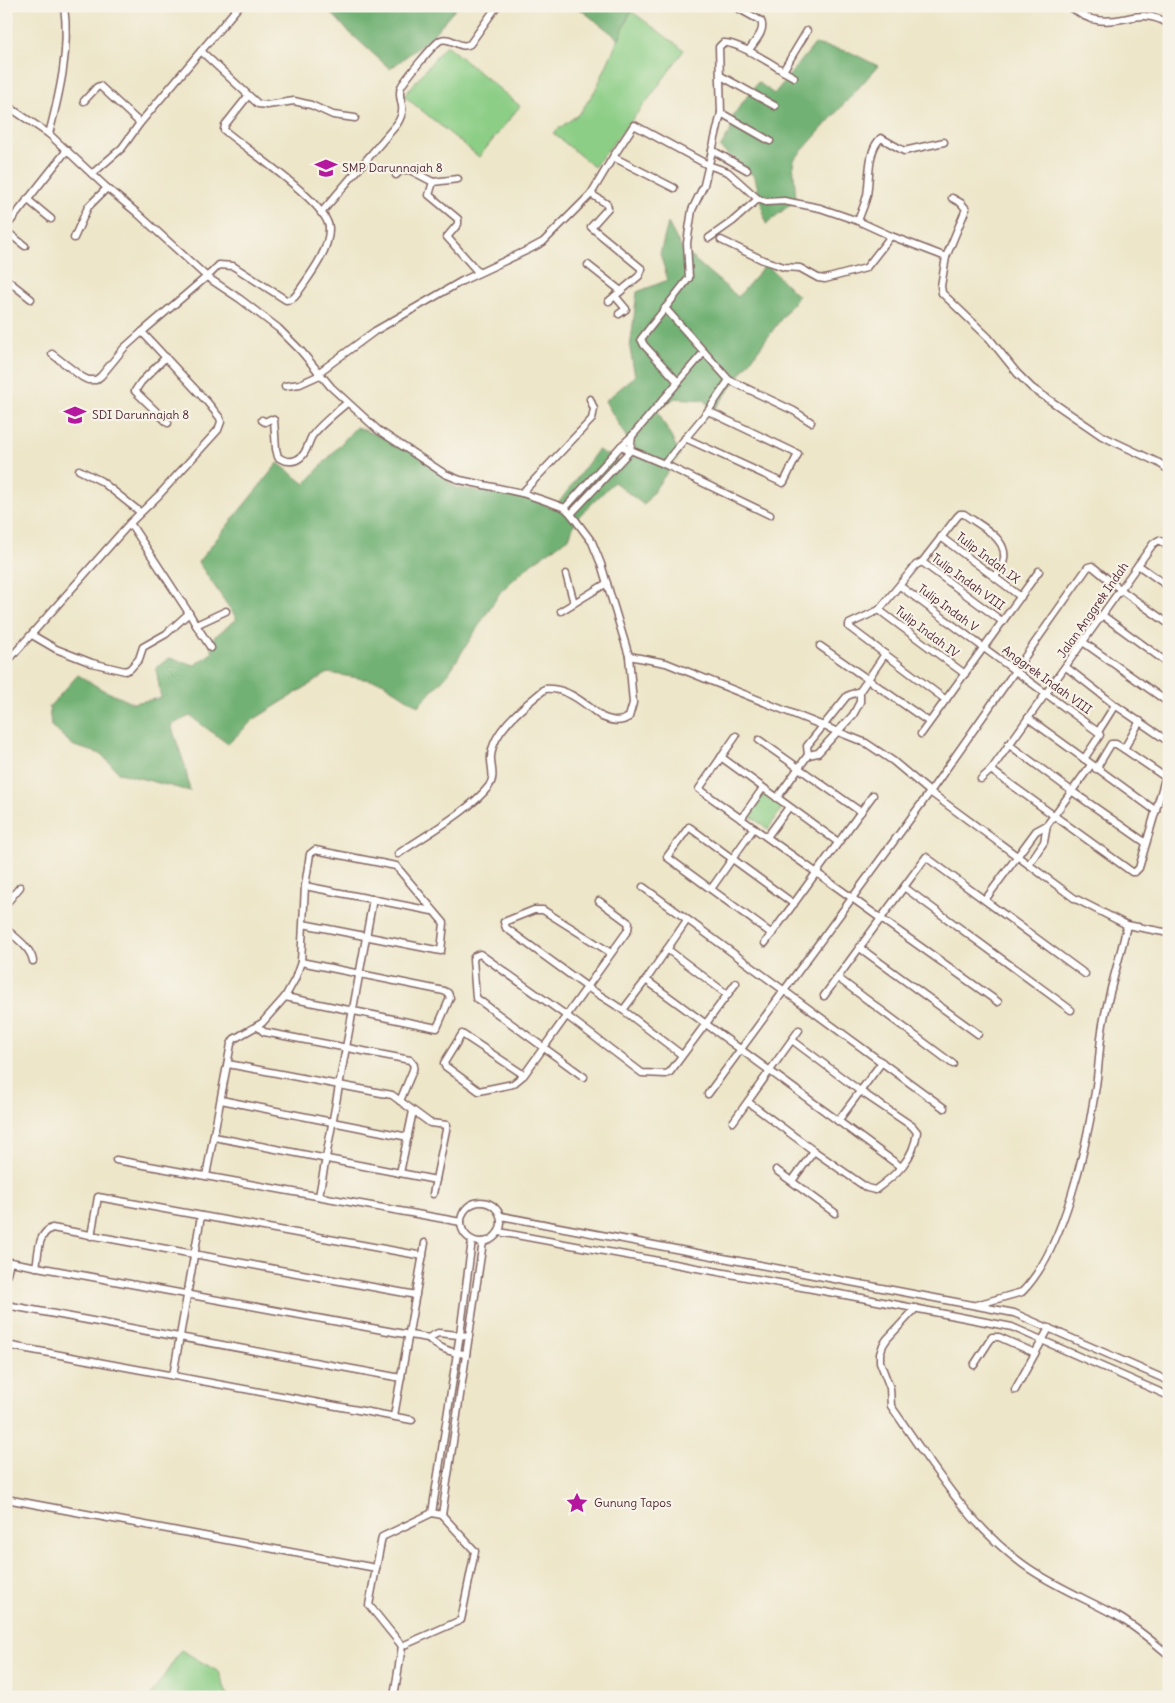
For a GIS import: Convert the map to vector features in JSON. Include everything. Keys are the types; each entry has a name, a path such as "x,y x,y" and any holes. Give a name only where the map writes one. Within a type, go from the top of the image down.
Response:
{"street":[{"path":"50,134 62,87 67,24 64,6"},
{"path":"92,174 122,148 140,123 239,6"},
{"path":"321,213 397,124 402,116 404,107 400,96 402,87 433,46 441,40 447,39 465,47 470,44 497,6"},
{"path":"734,6 761,21 763,25 748,50"},
{"path":"1069,6 1083,16 1098,21 1116,20 1140,15 1152,16 1169,24"},
{"path":"784,71 807,31"},
{"path":"678,382 644,346 641,339 689,278 687,243 692,210 704,185 721,113 719,47 723,42 727,42 748,50 794,77"},
{"path":"201,51 258,104 264,106 294,101 311,105 333,115 355,118"},
{"path":"721,76 775,106"},
{"path":"84,100 100,86 140,123"},
{"path":"52,354 82,377 88,380 96,380 124,348 219,265 228,264 233,266 286,300 294,298 321,258 329,225 321,213 299,189 224,130 225,125 248,96"},
{"path":"6,105 50,134 206,277 240,298 278,328 347,403 378,430 445,474 460,480 522,493 565,508 592,542 601,564 629,656 632,703 629,717 623,721 608,720 566,692 545,689 508,721 497,738 491,756 493,778 488,787 463,810 398,854"},
{"path":"721,113 770,141"},
{"path":"285,386 300,384 319,374 375,331 478,272 543,242 591,194 634,125 708,165 728,172 758,199 766,202 784,201 820,208 858,221 946,257"},
{"path":"858,221 867,194 868,176 873,156 878,141 881,138 904,151 944,142"},
{"path":"6,227 68,150"},
{"path":"712,150 747,170"},
{"path":"613,157 674,188"},
{"path":"396,175 401,170 410,170 433,182 458,179"},
{"path":"433,182 430,197 458,222 447,238 478,272"},
{"path":"74,238 88,207 107,188"},
{"path":"591,194 607,204 608,208 591,227 642,269 639,276 610,301"},
{"path":"952,198 961,202 966,209 946,257 940,286 942,293 989,338 1024,381 1032,388 1102,436 1159,463 1169,470"},
{"path":"28,199 51,219"},
{"path":"709,238 733,221 758,199"},
{"path":"6,231 26,246"},
{"path":"721,240 763,260 784,267 800,268 818,278 825,279 866,268 891,236"},
{"path":"588,265 621,291"},
{"path":"6,279 31,299"},
{"path":"615,296 626,309 619,314"},
{"path":"665,308 730,380 794,411 811,422"},
{"path":"6,663 140,512 158,496 218,430 219,417 142,332"},
{"path":"565,508 620,446 632,436 704,352"},
{"path":"166,357 141,382 135,391 168,423"},
{"path":"664,464 708,411 730,380"},
{"path":"522,493 592,418 594,409 590,399"},
{"path":"262,420 266,422 271,419 274,420 278,457 294,461 304,453 312,437 320,428 347,403"},
{"path":"685,438 784,482 798,454 708,411"},
{"path":"571,514 630,451 632,436"},
{"path":"620,446 664,464 770,515"},
{"path":"79,470 101,481 140,512"},
{"path":"922,562 957,517 960,514 964,514 998,539 1004,548 1003,562 995,577"},
{"path":"130,523 211,648"},
{"name":"Tulip Indah IX","path":"941,537 1021,597"},
{"name":"Jalan Anggrek Indah","path":"981,779 991,770 1157,541 1159,540 1169,547"},
{"name":"Tulip Indah VIII","path":"878,611 916,565 922,562 1003,622"},
{"path":"1138,565 1169,586"},
{"path":"708,1094 930,792 1088,567 1092,566 1121,590 1169,624"},
{"path":"921,734 1039,571"},
{"path":"566,574 574,603"},
{"path":"561,611 607,583"},
{"name":"Tulip Indah V","path":"900,586 983,647"},
{"path":"196,625 226,611"},
{"path":"878,611 850,623 848,626 946,700"},
{"name":"Tulip Indah IV","path":"878,611 964,674"},
{"path":"32,635 56,649 92,663 125,671 130,669 139,659 143,647 166,634 189,613"},
{"path":"1102,615 1169,664"},
{"path":"1083,642 1169,703"},
{"path":"820,646 929,722"},
{"name":"Anggrek Indah VIII","path":"983,647 1098,732"},
{"path":"808,755 818,753 858,707 860,691 885,654"},
{"path":"629,656 666,663 838,731 866,744 893,761 930,792 1074,898 1126,925 1169,933"},
{"path":"1066,667 1115,705 1169,742"},
{"path":"777,798 808,755 807,746 847,696 860,691"},
{"path":"1084,759 1100,735 1098,732 1115,705"},
{"path":"1028,718 1156,811"},
{"path":"1124,749 1140,721"},
{"path":"736,736 699,789 998,1002"},
{"path":"759,740 861,812"},
{"path":"1008,744 1146,843"},
{"path":"984,900 1036,831 1047,825 1111,744 1116,744 1165,777"},
{"path":"721,757 838,842"},
{"path":"991,770 1132,872 1137,871 1139,868 1169,765"},
{"path":"741,819 763,788"},
{"path":"765,943 873,795"},
{"path":"767,837 790,807"},
{"path":"1029,864 1044,842 1047,825"},
{"path":"772,934 667,857 689,827 794,904"},
{"path":"711,889 754,828"},
{"path":"206,1176 231,1044 234,1039 262,1023 286,997 301,962 303,924 305,886 310,854 315,850 396,866 444,923 441,951 303,924"},
{"path":"824,996 926,857 1085,974"},
{"path":"305,886 432,911"},
{"path":"6,904 20,887"},
{"path":"643,887 944,1108"},
{"path":"904,887 1071,1010"},
{"path":"318,1196 373,899"},
{"path":"524,1075 462,1034 444,1063 445,1066 479,1091 513,1084 524,1075 628,930 629,923 599,901"},
{"path":"610,953 542,910 534,910 504,922 506,928 587,987 623,1010 682,1055"},
{"path":"623,1010 688,920"},
{"path":"975,1305 1022,1292 1026,1288 1040,1270 1070,1202 1086,1139 1095,1094 1103,1024 1126,925"},
{"path":"6,929 26,948 33,961"},
{"path":"860,948 978,1034"},
{"path":"667,949 728,995"},
{"path":"584,1077 476,998 474,957 480,954 642,1072 668,1074 736,983"},
{"path":"286,997 437,1028 450,998 448,993 444,991 301,962"},
{"path":"838,978 953,1064"},
{"path":"646,980 901,1167"},
{"path":"257,1026 264,1032 410,1060 414,1065 413,1070 400,1101"},
{"path":"733,1122 800,1030"},
{"path":"748,1102 860,1184 875,1190 901,1167 912,1153 917,1132 912,1126 860,1091 792,1040"},
{"path":"838,1121 882,1062"},
{"path":"228,1064 392,1095 430,1122 446,1125 433,1194"},
{"path":"221,1100 408,1137"},
{"path":"400,1173 413,1110"},
{"path":"214,1137 436,1180"},
{"path":"792,1182 814,1151"},
{"path":"116,1160 461,1222"},
{"path":"776,1170 835,1213"},
{"path":"91,1236 98,1197 423,1256"},
{"path":"483,1201 497,1209 501,1216 502,1224 499,1232 489,1241 483,1242 472,1240 466,1236 461,1222 462,1214 467,1207 474,1202 483,1201"},
{"path":"173,1376 201,1216"},
{"path":"501,1216 1014,1313 1169,1381"},
{"path":"36,1267 42,1236 45,1231 52,1228 416,1296"},
{"path":"499,1232 1012,1327 1169,1396"},
{"path":"432,1513 460,1334 472,1240"},
{"path":"442,1514 483,1242"},
{"path":"394,1416 425,1243"},
{"path":"6,1277 10,1262 187,1296 428,1338 435,1345 456,1353 466,1354"},
{"path":"867,1299 868,1286"},
{"path":"6,1305 401,1378"},
{"path":"916,1308 883,1345 880,1362 890,1388 891,1406 962,1507 992,1540 1026,1566 1118,1616 1169,1655"},
{"path":"1015,1390 1049,1328"},
{"path":"428,1338 438,1333 469,1336"},
{"path":"974,1365 992,1337 999,1337 1035,1353"},
{"path":"6,1345 412,1420"},
{"path":"6,1499 376,1568"},
{"path":"394,1697 402,1646 369,1605 382,1537 432,1513 442,1514 475,1551 461,1620 402,1646"}],"green space":[{"path":"325,6 458,6 429,39 390,69 348,31"},
{"path":"576,6 633,6 619,39"},
{"path":"631,11 684,50 651,96 594,167 553,133 580,113 596,89"},
{"path":"815,44 850,52 878,66 793,161 796,200 766,224 755,177 720,148 730,132 734,114 758,82 774,94"},
{"path":"446,45 520,106 479,157 404,96"},
{"path":"668,223 682,249 738,297 766,264 798,296 712,413 705,400 675,398 657,410 680,454 644,505 614,482 576,519 569,538 533,562 501,591 448,674 418,706 382,682 328,673 253,720 228,744 190,716 171,725 185,766 190,791 119,773 101,754 74,746 51,726 49,707 78,675 103,690 133,703 161,698 156,668 169,658 195,665 213,652 209,641 237,619 198,562 278,463 305,484 356,427 410,448 457,488 531,498 554,509 598,450 620,462 635,452 605,401 635,376 630,349 637,292 668,280 660,254"},
{"path":"764,794 782,808 768,829 749,815"},
{"path":"181,1650 219,1672 228,1697 150,1697"}],"place":[{"name":"SMP Darunnajah 8","path":"326,168"},
{"name":"SDI Darunnajah 8","path":"75,415"},
{"name":"Gunung Tapos","path":"577,1503"}]}
